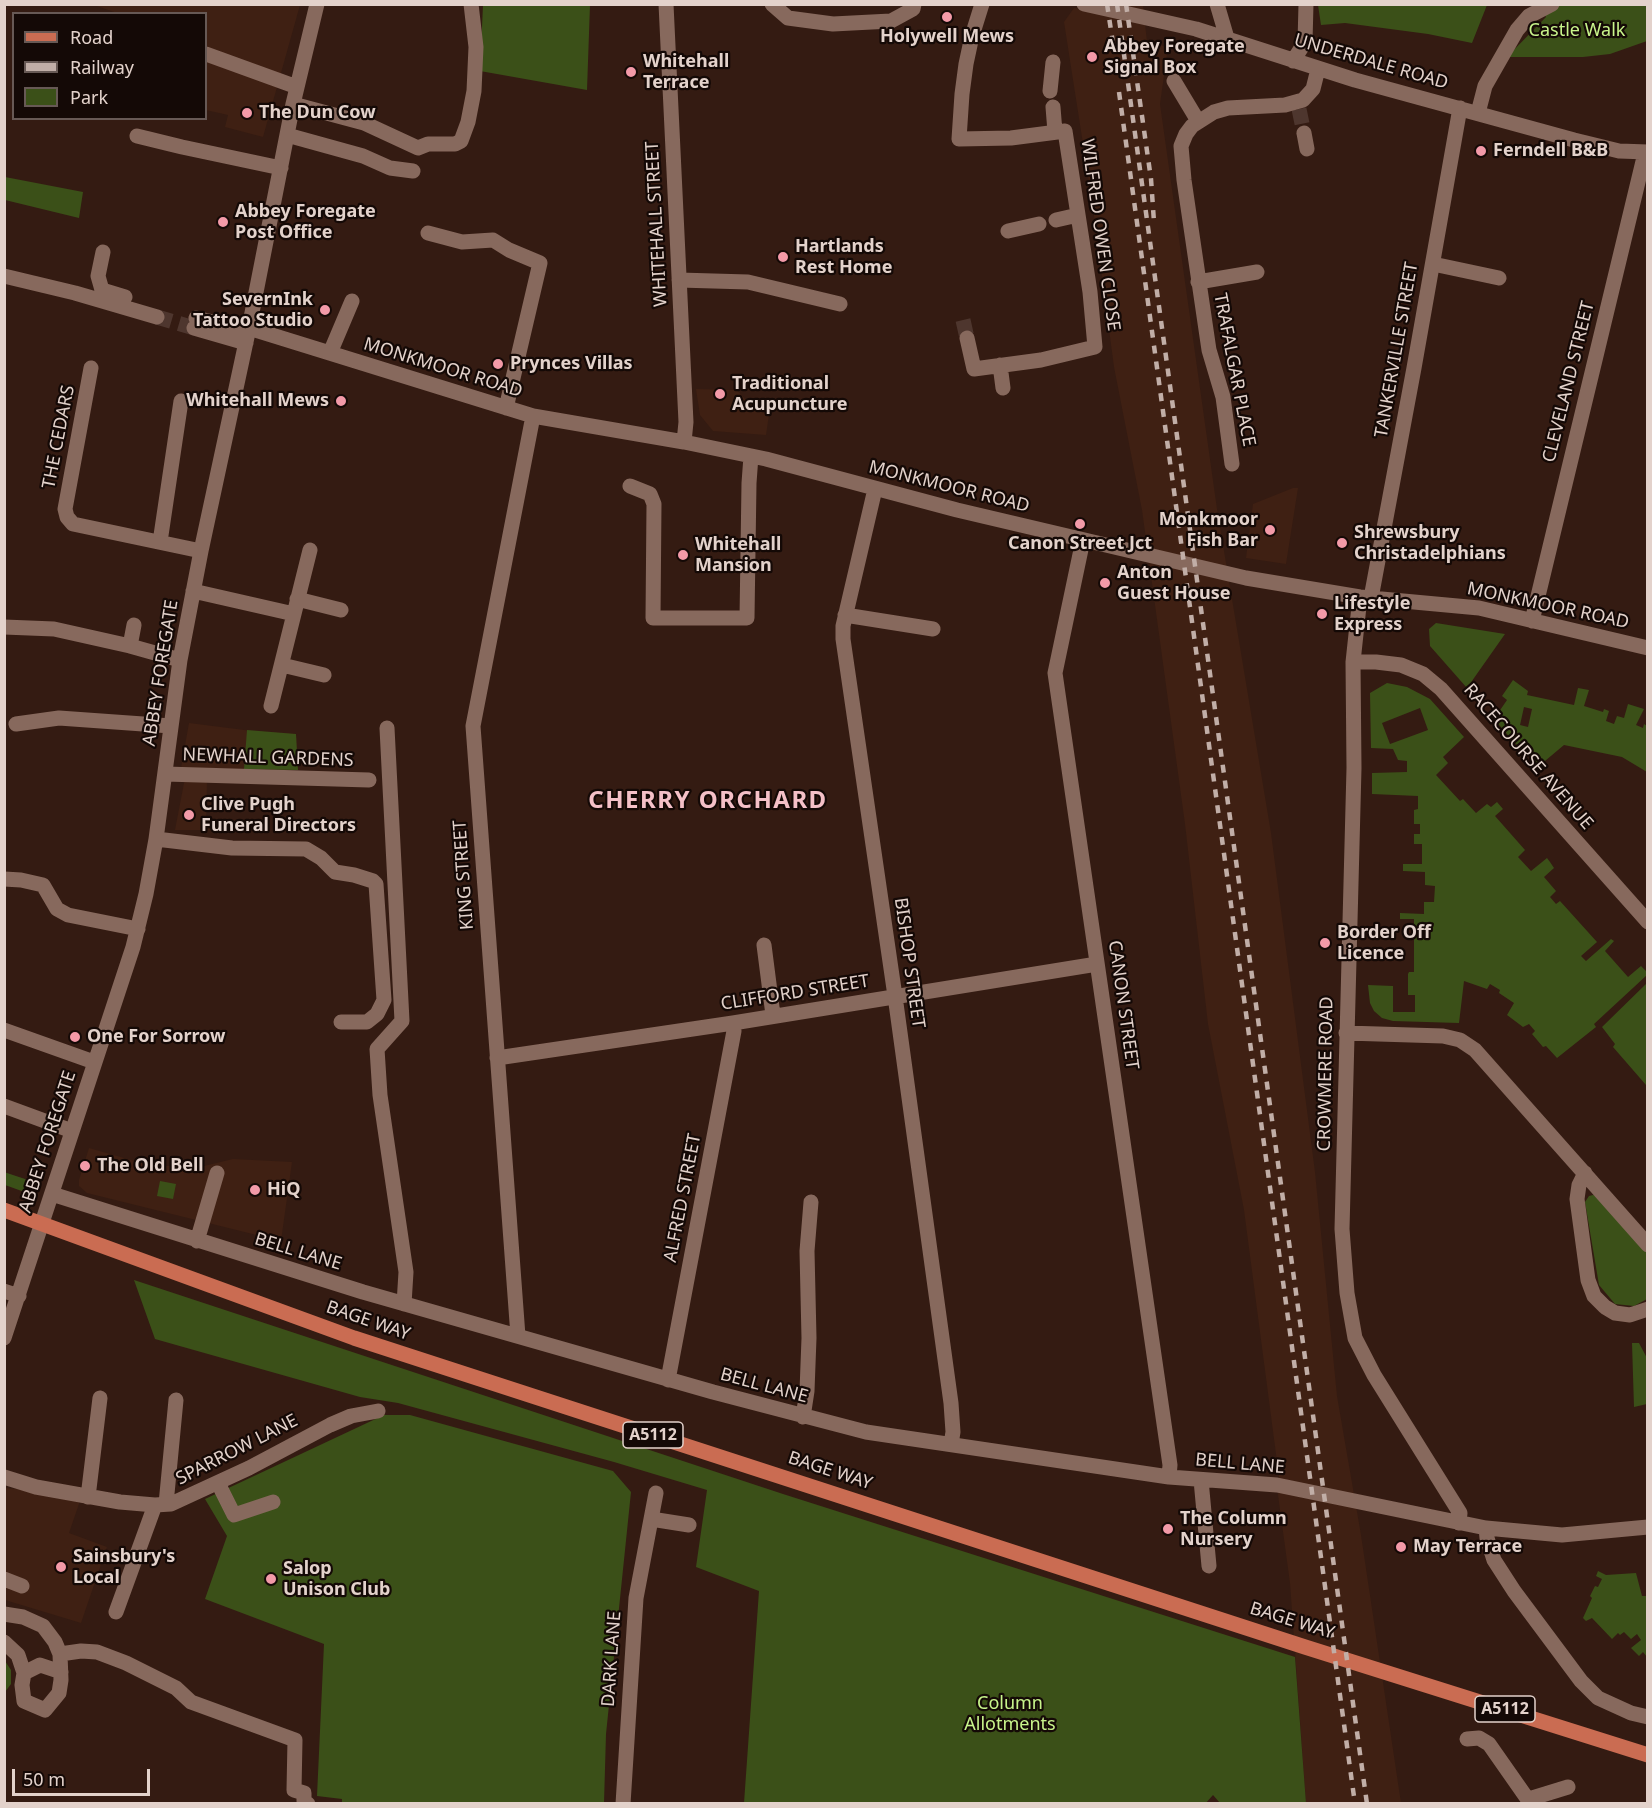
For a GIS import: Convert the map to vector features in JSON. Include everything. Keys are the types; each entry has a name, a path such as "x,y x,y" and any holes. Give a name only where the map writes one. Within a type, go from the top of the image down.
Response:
{"main road":[{"name":"BAGE WAY","path":"4,1210 354,1338 1305,1647 1647,1755"}],"street":[{"name":"ABBEY FOREGATE","path":"4,1338 12,1293 36,1245 138,929 156,839 180,660 193,591 248,334 293,104 317,4"},
{"path":"293,104 364,123 418,148 428,144 455,144 461,141 468,122 474,91 476,47 471,4"},
{"name":"WHITEHALL STREET","path":"666,4 686,422 684,442"},
{"path":"772,4 788,18 833,24 891,21 913,9 914,4"},
{"name":"WILFRED OWEN CLOSE","path":"967,338 974,369 1041,360 1095,347 1065,130 1011,138 959,139 966,64 982,4"},
{"name":"UNDERDALE ROAD","path":"1084,4 1196,29 1318,69 1619,151 1646,152"},
{"path":"1217,4 1227,38"},
{"path":"1293,61 1305,42 1306,4"},
{"path":"1478,113 1485,86 1517,30 1528,16 1552,4"},
{"path":"207,54 297,87"},
{"path":"1050,91 1053,62"},
{"path":"1174,81 1198,121 1214,112 1228,108 1299,106 1313,89 1318,69"},
{"path":"1053,108 1055,132"},
{"name":"TANKERVILLE STREET","path":"1365,598 1432,264 1460,108"},
{"name":"TRAFALGAR PLACE","path":"1198,121 1186,134 1180,152 1209,350 1223,397 1232,465"},
{"path":"1304,133 1307,149"},
{"path":"287,135 363,156 390,168 413,171"},
{"path":"137,136 281,168"},
{"name":"CLEVELAND STREET","path":"1532,621 1646,152"},
{"path":"1056,220 1078,215"},
{"path":"1008,231 1039,224"},
{"path":"428,233 462,242 493,240 509,250 540,263 506,408"},
{"path":"4,276 158,313 102,290 98,276 103,252"},
{"path":"1432,264 1499,278"},
{"name":"TRAFALGAR PLACE","path":"1198,282 1257,273"},
{"path":"679,280 748,282 840,304"},
{"path":"330,353 352,301"},
{"name":"MONKMOOR ROAD","path":"195,323 330,353 533,416 751,456 1159,559 1246,578 1365,598 1479,608 1647,648"},
{"path":"1000,365 1003,388"},
{"name":"THE CEDARS","path":"92,368 65,509 67,517 73,524 201,551"},
{"path":"160,542 182,401"},
{"name":"KING STREET","path":"518,1336 473,726 533,416"},
{"path":"630,486 650,494 654,504 653,618 747,618 751,456"},
{"name":"BISHOP STREET","path":"875,489 845,615 843,639 951,1403 953,1432 951,1444"},
{"name":"CANON STREET","path":"1083,540 1055,673 1170,1465 1168,1477"},
{"path":"272,706 310,550"},
{"path":"193,591 294,614"},
{"name":"CROWMERE ROAD","path":"1365,598 1353,662 1354,768 1342,1229 1347,1293 1355,1338 1374,1375 1460,1513 1459,1523"},
{"path":"297,599 341,610"},
{"path":"845,615 933,629"},
{"path":"130,646 134,625"},
{"path":"4,627 54,629 180,660"},
{"name":"RACECOURSE AVENUE","path":"1353,662 1376,662 1401,666 1423,675 1441,688 1647,922"},
{"path":"282,665 324,675"},
{"path":"16,724 59,718 171,726"},
{"path":"387,728 402,1021 377,1049 380,1095 406,1272 404,1304"},
{"name":"NEWHALL GARDENS","path":"165,774 369,780"},
{"path":"156,839 232,848 306,849 321,858 335,872 373,881 376,884 384,1000 377,1014 367,1022 341,1022"},
{"path":"4,879 43,885 57,909 68,915 138,929"},
{"path":"764,945 772,1015"},
{"name":"CLIFFORD STREET","path":"497,1058 733,1023 1097,964"},
{"name":"ALFRED STREET","path":"668,1380 734,1031 733,1023"},
{"path":"4,1030 94,1062"},
{"path":"1346,1034 1443,1036 1460,1040 1475,1050 1647,1245"},
{"path":"4,1106 72,1131"},
{"path":"197,1241 217,1173"},
{"path":"1585,1173 1579,1185 1577,1199 1588,1280 1594,1296 1615,1313 1630,1315 1647,1309"},
{"name":"BELL LANE","path":"50,1201 197,1241 404,1304 668,1380 866,1432 1168,1477 1276,1485 1486,1528 1562,1535 1647,1527"},
{"path":"802,1417 808,1370 807,1251 811,1202"},
{"path":"88,1497 100,1398"},
{"path":"116,1612 160,1505 176,1400"},
{"name":"SPARROW LANE","path":"4,1477 36,1487 88,1497 160,1505 171,1504 218,1483 330,1425 351,1416 378,1411"},
{"path":"1201,1480 1209,1566"},
{"path":"218,1483 234,1515 273,1502"},
{"name":"DARK LANE","path":"623,1803 636,1598 656,1493"},
{"path":"651,1519 689,1525"},
{"path":"1486,1528 1494,1560 1514,1591 1581,1681 1598,1698 1631,1713 1647,1717"},
{"path":"4,1579 22,1586"},
{"path":"4,1614 23,1617 43,1626 55,1642 60,1654 59,1693 45,1710 24,1701 22,1685 24,1673 18,1655 4,1642"},
{"path":"60,1654 81,1651 97,1652 126,1663 176,1688 190,1702 295,1740 294,1790 304,1793 304,1801 308,1803"},
{"path":"24,1673 40,1665 61,1672"},
{"path":"1467,1739 1479,1738 1489,1744 1530,1801 1568,1787"}],"shaded area":[{"path":"94,5 300,5 263,137 225,127 228,115 207,110 207,12 114,12"},
{"path":"1091,5 1143,5 1147,42 1168,47 1160,104 1217,509 1271,833 1315,1172 1337,1396 1361,1535 1401,1803 1306,1803 1290,1583 1278,1495 1279,1477 1244,1210 1208,1024 1185,824 1142,510 1114,367 1093,208 1064,22 1074,8 1092,10"},
{"path":"696,389 737,390 745,399 771,401 766,435 713,431 700,415"},
{"path":"1298,488 1286,564 1246,558 1253,504"},
{"path":"189,723 296,734 298,770 181,768"},
{"path":"185,778 207,779 206,830 175,830"},
{"path":"89,1148 152,1166 204,1166 233,1159 292,1162 281,1241 87,1193 79,1186 79,1180"},
{"path":"4,1488 33,1490 80,1501 69,1533 107,1547 81,1623 5,1600"}],"green space":[{"path":"1318,4 1487,5 1472,43 1428,34 1345,23 1321,25"},
{"path":"483,5 590,5 587,90 480,71"},
{"name":"Castle Walk","path":"1539,5 1647,5 1647,41 1610,54 1583,57 1507,57 1546,17"},
{"path":"5,177 83,192 79,218 5,200"},
{"path":"1436,623 1505,634 1467,688 1430,646 1429,629"},
{"path":"1513,680 1528,691 1527,695 1574,705 1578,688 1589,690 1584,706 1603,712 1604,709 1609,711 1606,721 1614,724 1617,716 1624,718 1628,704 1644,709 1636,725 1643,728 1644,724 1647,726 1647,772 1622,757 1564,745 1539,766 1494,719 1507,700 1502,696","holes":["1524,707 1532,709 1528,727 1520,725"]},
{"path":"1387,683 1407,687 1430,699 1464,737 1443,757 1448,763 1436,775 1460,801 1463,799 1476,813 1487,804 1491,807 1497,802 1503,809 1495,816 1525,850 1518,857 1531,871 1547,858 1554,868 1544,877 1556,891 1550,897 1556,904 1560,901 1597,942 1581,956 1586,961 1611,939 1614,941 1605,951 1628,977 1641,966 1647,972 1647,975 1594,1024 1596,1027 1557,1058 1532,1034 1535,1031 1529,1024 1523,1027 1507,1015 1514,1003 1490,984 1487,989 1464,981 1459,1023 1393,1021 1382,1018 1374,1011 1370,1003 1368,985 1393,986 1393,1012 1415,1012 1415,995 1408,995 1408,974 1414,972 1414,919 1400,919 1400,913 1424,914 1424,902 1434,902 1435,886 1425,885 1425,872 1403,871 1403,864 1422,864 1422,844 1414,844 1414,834 1420,834 1420,824 1414,824 1414,810 1418,809 1418,796 1372,794 1372,773 1407,772 1407,761 1398,760 1393,749 1371,748 1370,693","holes":["1420,708 1428,730 1390,744 1382,723"]},
{"path":"247,730 296,734 298,770 244,769"},
{"path":"1647,983 1648,1083 1646,1085 1613,1047 1615,1044 1602,1027"},
{"path":"4,1172 34,1182 30,1194 5,1185"},
{"path":"160,1181 176,1184 173,1199 157,1196"},
{"path":"1589,1196 1597,1196 1647,1253 1647,1299 1634,1306 1615,1304 1599,1285 1585,1202"},
{"name":"Column Allotments","path":"134,1280 783,1494 1295,1657 1306,1803 1220,1803 1213,1795 1205,1804 744,1803 759,1591 696,1567 707,1490 614,1462 398,1403 360,1397 155,1339"},
{"path":"1632,1343 1639,1343 1648,1360 1647,1404 1634,1407"},
{"path":"384,1415 410,1415 613,1471 631,1492 606,1734 604,1803 342,1804 342,1799 317,1796 324,1644 205,1599 227,1536 205,1499"},
{"path":"1598,1571 1606,1575 1636,1573 1642,1596 1647,1596 1647,1657 1643,1652 1639,1656 1631,1648 1641,1640 1637,1634 1631,1639 1624,1632 1620,1635 1618,1633 1612,1639 1592,1618 1586,1621 1583,1618 1592,1598 1590,1596 1602,1579 1596,1576"},
{"path":"5,1661 11,1670 11,1684 5,1692"}],"tunnel":[{"path":"1299,109 1304,133"},
{"path":"157,317 194,328"},
{"path":"963,320 967,338"}],"railway":[{"path":"1107,4 1114,50"},
{"path":"1117,4 1367,1804"},
{"path":"1126,4 1151,179 1154,222"},
{"path":"1119,92 1355,1804"}],"place":[{"name":"Holywell Mews","path":"947,17"},
{"name":"Abbey Foregate Signal Box","path":"1092,57"},
{"name":"Whitehall Terrace","path":"631,72"},
{"name":"The Dun Cow","path":"247,113"},
{"name":"Ferndell B&B","path":"1481,151"},
{"name":"Abbey Foregate Post Office","path":"223,222"},
{"name":"Hartlands Rest Home","path":"783,257"},
{"name":"SevernInk Tattoo Studio","path":"325,310"},
{"name":"Prynces Villas","path":"498,364"},
{"name":"Traditional Acupuncture","path":"720,394"},
{"name":"Whitehall Mews","path":"341,401"},
{"name":"Canon Street Jct","path":"1080,524"},
{"name":"Monkmoor Fish Bar","path":"1270,530"},
{"name":"Shrewsbury Christadelphians","path":"1342,543"},
{"name":"Whitehall Mansion","path":"683,555"},
{"name":"Anton Guest House","path":"1105,583"},
{"name":"Lifestyle Express","path":"1322,614"},
{"name":"Clive Pugh Funeral Directors","path":"189,815"},
{"name":"Border Off Licence","path":"1325,943"},
{"name":"One For Sorrow","path":"75,1037"},
{"name":"The Old Bell","path":"85,1166"},
{"name":"HiQ","path":"255,1190"},
{"name":"The Column Nursery","path":"1168,1529"},
{"name":"May Terrace","path":"1401,1547"},
{"name":"Sainsbury's Local","path":"61,1567"},
{"name":"Salop Unison Club","path":"271,1579"}],"district":[{"name":"CHERRY ORCHARD","path":"708,801"}]}
